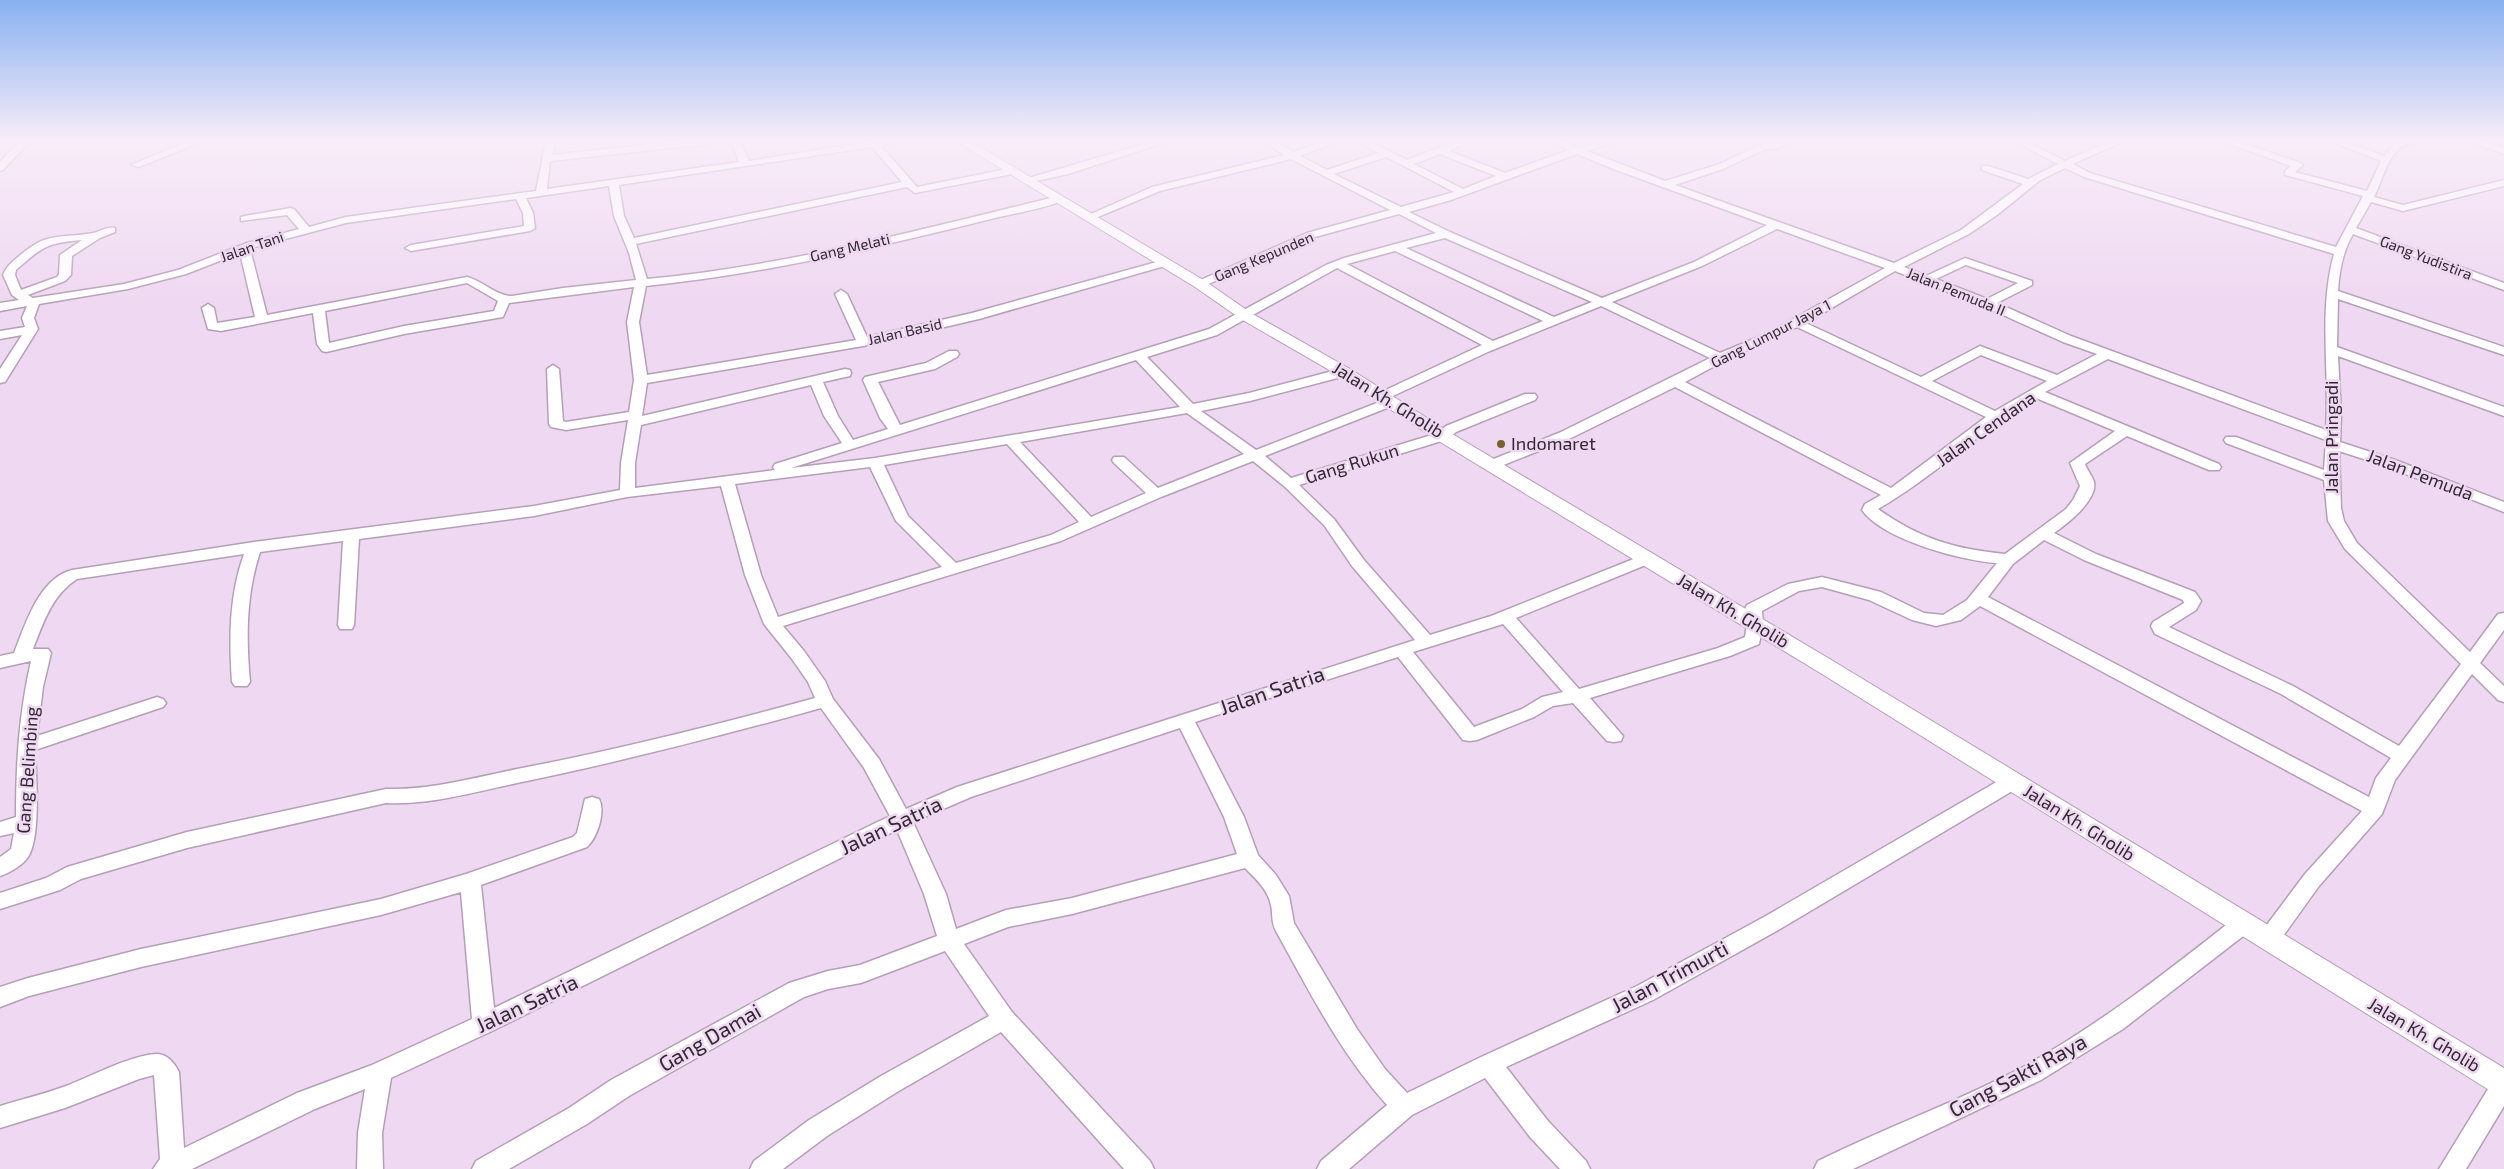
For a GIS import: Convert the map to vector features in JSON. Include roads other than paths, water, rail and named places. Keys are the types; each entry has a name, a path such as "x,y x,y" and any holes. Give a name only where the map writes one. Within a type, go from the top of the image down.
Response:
{"main road":[{"name":"Jalan Kh. Gholib","path":"1053,196 1200,284 1246,316 1344,372 1382,401 1444,436 1755,624 2504,1084"}],"street":[{"path":"411,248 530,228 528,213 520,196"},
{"name":"Jalan Tani","path":"0,307 124,287 182,272 244,248 305,229 385,213 525,196"},
{"path":"616,196 619,216 635,253 642,277 633,322 640,380 628,463 627,493"},
{"path":"629,242 851,196"},
{"path":"1089,217 1140,196"},
{"path":"1371,196 1446,234 1602,302 1720,358"},
{"name":"Gang Kepunden","path":"1200,284 1310,235 1404,211 1451,196"},
{"name":"Jalan Pemuda II","path":"1699,196 1987,303 2067,339 2334,441"},
{"name":"Gang Lumpur Jaya 1","path":"1491,465 1566,435 1700,370 1720,358 1749,347 1797,323 1871,279 1965,232 2014,196"},
{"path":"2152,196 2339,252"},
{"path":"2368,196 2403,208 2453,196"},
{"name":"Jalan Pringadi","path":"2368,196 2349,229 2339,252 2333,278 2334,294 2330,329 2333,350 2334,415 2331,478 2332,508 2336,521 2352,546 2426,618 2469,664 2504,696"},
{"name":"Gang Melati","path":"504,301 640,282 717,274 797,260 1059,199"},
{"path":"245,219 290,210 305,229"},
{"path":"772,624 1056,538 1156,494 1256,456 1382,401 1493,346 1698,264 1778,224"},
{"name":"Gang Yudistira","path":"2349,229 2504,287"},
{"path":"18,295 61,279 64,275 66,256 96,236 111,230"},
{"path":"750,479 896,430 1213,332 1246,316 1338,264 1446,234"},
{"path":"32,329 28,318 34,303 18,295 9,272 34,248 49,241 96,236"},
{"path":"1395,247 1553,321"},
{"path":"244,248 262,319"},
{"path":"1926,280 1965,260 2028,283 1987,303"},
{"name":"Jalan Basid","path":"640,380 863,342 975,316 1164,264"},
{"path":"1338,264 1493,346"},
{"path":"208,308 214,327 262,319 318,307 467,280 474,282 504,301 499,314 404,330 326,348 323,344 318,307"},
{"path":"841,294 863,342"},
{"path":"2334,294 2504,351"},
{"path":"1797,323 1852,347 1921,382 1997,417"},
{"path":"0,335 32,329"},
{"path":"0,379 32,329"},
{"path":"1921,382 1980,350 1988,351 2057,380"},
{"path":"2333,350 2504,412"},
{"path":"896,430 887,418 870,380 930,366 953,354"},
{"name":"Jalan Cendana","path":"2009,559 1960,554 1914,535 1870,510 1870,507 1893,495 1997,417 2057,380 2108,354"},
{"path":"1138,355 1190,409 1256,456 1289,483 1329,522 1358,563 1426,641"},
{"path":"553,369 556,424 566,426 636,418 844,373"},
{"path":"0,662 22,656 54,587 60,581 72,575 254,548 534,511 627,493 874,462 1190,409 1250,397 1344,372"},
{"path":"815,380 832,416 850,445"},
{"path":"1675,382 1893,495"},
{"path":"2036,393 2214,467"},
{"name":"Gang Rukun","path":"1289,483 1444,436 1451,429 1530,397"},
{"path":"1402,650 1470,735 1528,713 1548,701 1724,652 1753,640 1755,624 1753,609 1784,593 1821,581 1875,596 1910,614 1934,620 1945,620 1967,610 2009,559 2044,534 2071,510 2085,493 2087,480 2078,469 2077,463 2126,430"},
{"path":"1010,439 1062,497 1090,524"},
{"path":"2231,440 2331,478"},
{"name":"Jalan Pemuda","path":"2334,441 2504,507"},
{"path":"1119,460 1156,494"},
{"path":"874,462 901,518 954,570"},
{"path":"727,480 753,575 772,624 798,655 826,700 872,764 902,819 934,894 950,940 1004,1019 1141,1169"},
{"path":"2044,534 2090,557 2189,596 2193,601 2190,606 2159,626 2161,630 2287,690 2402,756"},
{"path":"346,625 351,535"},
{"path":"241,682 237,626 245,571 254,548"},
{"name":"Jalan Satria","path":"170,1168 306,1101 380,1072 484,1024 902,819 964,792 1426,641 1506,617 1647,559"},
{"path":"1977,598 2375,809"},
{"path":"1506,617 1614,736"},
{"path":"2268,940 2312,880 2375,809 2386,778 2504,618"},
{"name":"Gang Belimbing","path":"0,868 20,853 26,822 26,746 34,686 42,653 22,656"},
{"path":"0,901 53,884 74,873 187,840 386,796 408,798 567,766 731,727 826,700"},
{"path":"26,746 61,737 118,714 157,703"},
{"path":"1185,720 1234,817 1249,859 1274,883 1284,912 1283,924 1335,1014 1374,1074 1391,1090 1403,1108"},
{"name":"Jalan Trimurti","path":"1330,1169 1403,1108 1489,1064 1645,993 1772,923 2012,782"},
{"path":"0,997 28,987 141,958 381,907 470,881 580,842 586,836 592,804"},
{"path":"0,829 26,822"},
{"name":"Gang Damai","path":"485,1169 578,1116 620,1088 790,994 828,980 861,974 1006,919 1072,906 1249,859"},
{"path":"470,881 484,1024"},
{"name":"Gang Sakti Raya","path":"1827,1169 2040,1068 2088,1040 2154,993 2242,924"},
{"path":"763,1169 818,1128 888,1084 1004,1019"},
{"path":"0,1117 65,1097 136,1069 158,1064 167,1072 170,1168"},
{"path":"1489,1064 1539,1129 1577,1169"},
{"path":"370,1169 370,1133 380,1072"},
{"path":"2452,1169 2504,1084"}],"place":[{"name":"Indomaret","path":"1501,444"}]}
